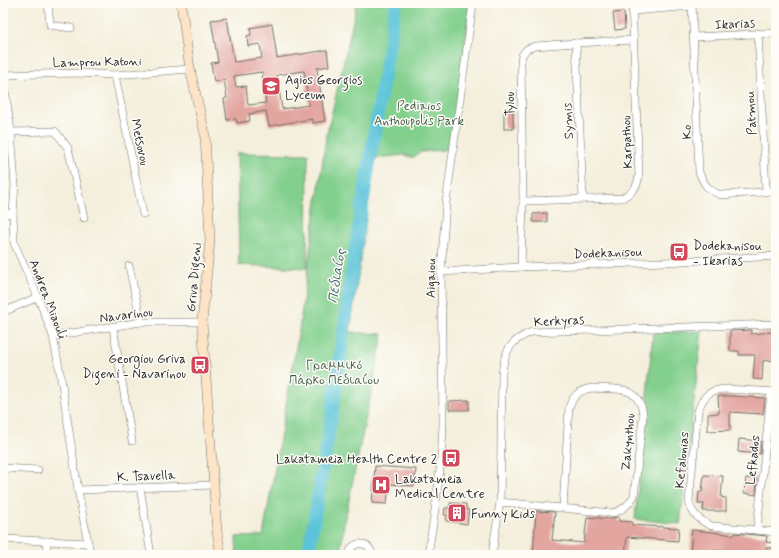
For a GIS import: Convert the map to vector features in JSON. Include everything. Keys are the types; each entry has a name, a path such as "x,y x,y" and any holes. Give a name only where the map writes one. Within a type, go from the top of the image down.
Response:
{"street":[{"path":"48,3 50,25 71,28"},
{"name":"Griva Digeni","path":"181,3 190,69 206,139 210,240 202,322 217,532 221,555"},
{"name":"Aigaiou","path":"428,555 440,476 442,446 441,272 446,203 473,3"},
{"path":"633,7 692,5"},
{"name":"Ko","path":"692,5 699,172 702,180 713,192 721,195 776,191"},
{"name":"Karpathou","path":"523,201 622,198 630,194 638,183 633,7"},
{"name":"Ikarias","path":"694,37 776,32"},
{"name":"Patmou","path":"758,33 766,191"},
{"name":"Tylou","path":"521,267 523,201 522,55 528,49 535,46 634,40"},
{"name":"Symis","path":"576,43 583,199"},
{"name":"Lamprou Katoni","path":"3,74 76,73 115,75 190,69"},
{"name":"Andrea Miaouli","path":"3,74 15,185 13,213 14,243 38,297 53,336 78,490 91,555"},
{"name":"Metsovou","path":"115,75 143,214"},
{"path":"10,132 55,131 68,148 84,218"},
{"path":"3,214 13,213"},
{"name":"Dodekanisou","path":"441,272 776,256"},
{"path":"129,266 141,322"},
{"path":"3,312 38,297"},
{"name":"Navarinou","path":"53,336 141,322 202,322"},
{"name":"Kerkyras","path":"492,555 500,502 503,364 508,349 518,338 532,332 776,324"},
{"path":"113,327 132,442"},
{"name":"Zakynthou","path":"500,502 612,513 625,507 631,502 634,496 643,417 643,409 639,401 632,394 626,391 592,388 580,392 573,398 570,407 563,508"},
{"name":"Kefalonias","path":"774,392 725,389 717,390 709,393 700,403 698,411 690,506 692,511 700,520 712,526 776,532"},
{"name":"Lefkados","path":"757,530 774,392"},
{"path":"3,468 38,470"},
{"name":"K. Tsavella","path":"78,490 214,485"},
{"path":"140,488 151,555"},
{"path":"3,539 88,543"},
{"path":"46,555 47,541"},
{"path":"349,555 354,546 361,544 365,544 369,547 372,555"}],"green space":[{"name":"Γραμμικό Πάρκο Πεδιαίου","path":"356,3 470,3 452,149 421,152 412,158 404,155 375,158 350,332 383,334 344,524 340,555 237,555 236,537 263,536 299,330 326,138"},
{"path":"237,153 308,154 307,268 239,265"},
{"path":"702,331 680,524 635,519 653,333"}],"building":[{"path":"624,12 625,29 615,30 613,13"},
{"path":"227,18 234,62 262,58 260,44 248,46 247,36 251,35 250,28 272,24 277,58 327,50 329,66 317,68 325,121 312,123 312,119 269,126 266,111 249,114 250,121 237,123 236,119 227,120 224,99 227,98 224,80 214,82 211,63 218,62 211,20","holes":["304,71 309,105 282,109 277,75","262,72 266,103 248,105 246,86 236,87 234,76"]},
{"path":"504,111 513,111 513,129 504,129"},
{"path":"547,213 547,222 533,222 533,214"},
{"path":"751,330 751,334 773,332 775,360 763,361 762,380 753,379 755,355 739,355 739,351 730,351 730,331"},
{"path":"718,396 765,398 763,414 730,412 730,430 708,431 708,414 719,413"},
{"path":"469,400 469,410 449,410 449,401"},
{"path":"739,439 761,441 760,454 738,452"},
{"name":"Lakatameia Medical Centre","path":"375,466 416,469 414,486 389,484 387,504 372,503"},
{"path":"704,475 723,476 721,497 726,498 726,511 703,511 704,504 698,504 699,492 702,492"},
{"path":"746,478 757,479 756,495 744,493"},
{"name":"Funny Kids","path":"450,503 466,504 466,510 469,510 467,524 446,521 447,515 444,515 445,508 449,508"},
{"path":"536,511 555,512 552,540 584,543 587,517 611,519 619,517 619,521 632,522 632,525 679,528 678,541 627,537 625,555 533,555"},
{"path":"692,530 734,535 735,533 767,536 766,542 774,543 774,548 766,548 765,555 755,555 755,553 725,550 725,552 712,550 712,555 690,555"}],"waterway":[{"name":"Πεδιαίος","path":"308,555 332,413 356,243 396,3"}],"place":[{"name":"Agios Georgios Lyceum","path":"271,86"},
{"name":"Dodekanisou - Ikarias","path":"679,252"},
{"name":"Georgiou Griva Digeni - Navarinou","path":"200,365"},
{"name":"Lakatameia Health Centre 2","path":"451,458"},
{"name":"Lakatameia Medical Centre","path":"381,485"},
{"name":"Funny Kids","path":"457,513"}],"park label":[{"name":"Pediaios Anthoupolis Park","path":"419,112"}]}
